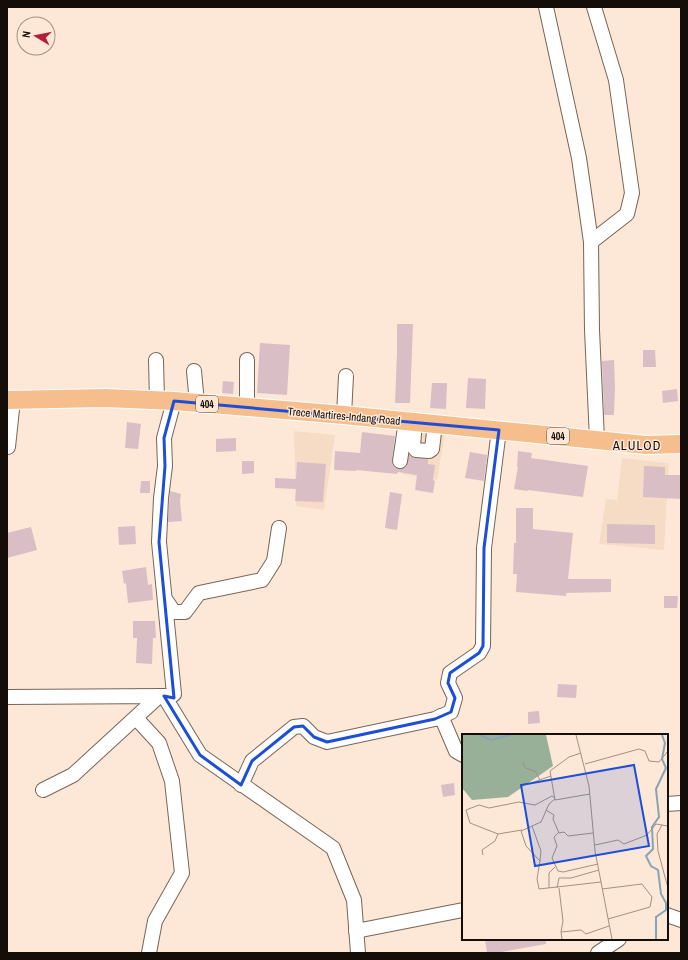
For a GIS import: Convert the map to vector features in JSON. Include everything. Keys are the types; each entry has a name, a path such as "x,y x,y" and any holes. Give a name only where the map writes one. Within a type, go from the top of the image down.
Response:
{"main road":[{"name":"Trece Martires-Indang Road","path":"10,400 105,398 166,400 344,415 646,445 681,444"}],"street":[{"path":"546,7 579,158 591,242 592,330 597,440"},
{"path":"591,242 627,214 632,194 616,80 594,7"},
{"path":"7,697 170,697 174,694 159,542 161,498 165,466 164,438 166,400 156,360"},
{"path":"247,360 248,407"},
{"path":"194,371 197,403"},
{"path":"344,415 346,376"},
{"path":"8,447 10,400"},
{"path":"411,422 413,446 416,450 429,451 432,449 435,424"},
{"path":"400,461 411,422"},
{"path":"241,785 252,760 294,727 303,726 314,737 327,742 435,719 451,712 455,698 448,683 450,673 479,653 483,646 484,548 499,430"},
{"path":"165,599 174,612 185,612 200,593 262,580 274,561 279,528"},
{"path":"43,790 73,775 162,696"},
{"path":"162,696 200,755 333,848 354,900 358,953"},
{"path":"441,716 456,751 462,754"},
{"path":"136,718 159,743 172,781 182,873 155,921 149,953"},
{"path":"668,804 681,803"},
{"path":"356,931 462,910"},
{"path":"668,915 681,920"},
{"path":"598,953 618,940"}],"highlighted area":[{"path":"174,401 499,430 484,548 483,646 479,653 450,673 448,683 455,698 451,712 435,719 327,742 314,737 303,726 294,727 252,761 241,785 200,755 164,696 174,698 159,542 165,466 164,438"}],"shaded area":[{"path":"294,431 335,435 324,510 296,506"},
{"path":"407,431 445,434 437,480 402,474"},
{"path":"622,458 669,463 664,550 599,544 606,499 617,500"}],"building":[{"path":"397,324 413,324 410,403 395,403"},
{"path":"260,343 290,345 287,395 257,393"},
{"path":"643,350 655,350 656,367 643,367"},
{"path":"614,360 614,415 604,415 602,361"},
{"path":"468,378 486,379 485,409 466,408"},
{"path":"223,381 234,382 233,394 222,393"},
{"path":"432,383 447,383 446,409 430,408"},
{"path":"677,389 678,401 663,403 662,391"},
{"path":"127,422 141,424 138,449 125,448"},
{"path":"362,432 395,436 392,464 395,468 399,469 406,467 409,455 415,458 428,459 428,464 435,465 433,493 415,490 417,475 398,472 397,474 356,470 334,470 335,451 360,453"},
{"path":"236,438 236,451 216,452 216,439"},
{"path":"518,451 532,453 531,458 588,466 583,497 514,489 518,467"},
{"path":"470,452 487,455 484,481 465,478"},
{"path":"242,461 254,461 254,473 242,474"},
{"path":"297,462 326,464 323,502 295,501 296,489 275,488 275,478 296,479"},
{"path":"644,466 665,467 665,475 681,475 681,499 643,497"},
{"path":"141,481 150,481 150,493 140,493"},
{"path":"170,491 181,494 180,501 182,521 168,522"},
{"path":"390,492 402,494 397,530 385,528"},
{"path":"516,508 533,508 533,529 573,533 568,579 611,579 611,592 566,593 566,596 516,592 517,574 513,574 514,543 516,543"},
{"path":"607,524 655,525 655,544 607,543"},
{"path":"135,526 136,544 119,545 118,527"},
{"path":"31,527 37,550 7,558 7,533"},
{"path":"146,567 148,585 152,584 153,600 128,603 126,583 124,584 122,571"},
{"path":"664,596 678,596 677,608 664,608"},
{"path":"133,621 155,621 156,638 153,638 152,664 136,663 137,638 133,638"},
{"path":"558,684 577,685 576,698 557,697"},
{"path":"539,711 540,723 528,724 528,712"},
{"path":"454,783 455,795 443,797 441,785"},
{"path":"485,940 546,940 546,944 496,953 487,953"}],"district":[{"name":"ALULOD","path":"637,445"}]}
